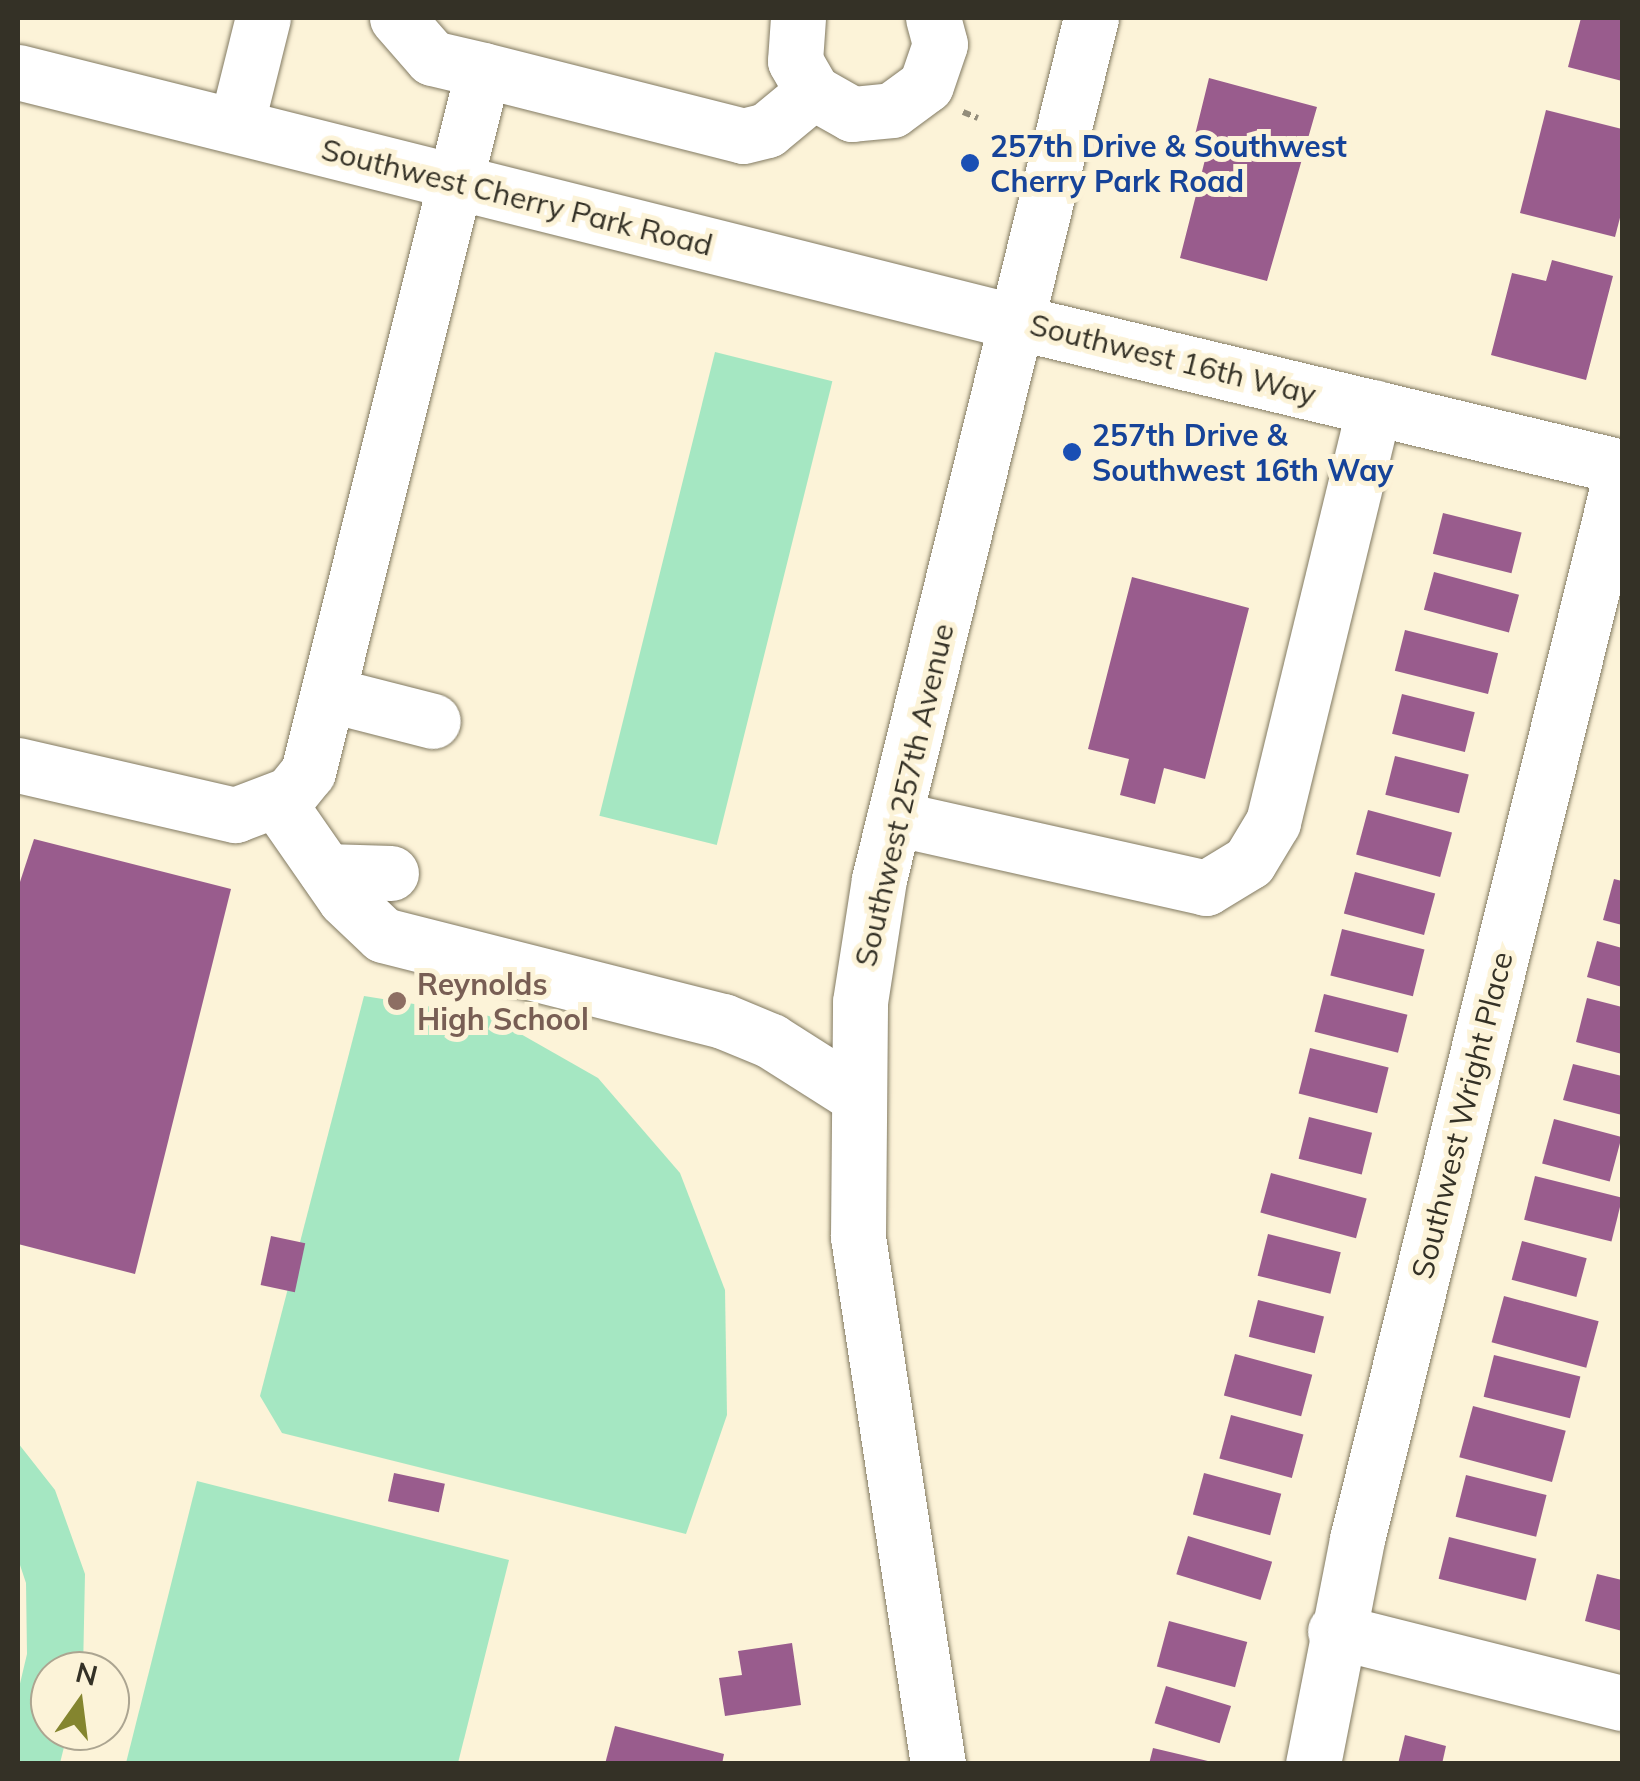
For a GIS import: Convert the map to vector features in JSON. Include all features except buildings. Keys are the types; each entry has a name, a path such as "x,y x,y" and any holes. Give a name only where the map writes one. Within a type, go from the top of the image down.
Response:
{"main road":[{"path":"236,126 264,18"},
{"path":"398,18 432,58 744,136 767,130 813,92"},
{"path":"798,18 795,61 813,92 852,114 892,110 926,85 940,44 934,18"},
{"name":"Southwest 257th Avenue","path":"938,1764 860,1256 856,1095 866,948 894,818 1092,18"},
{"path":"18,765 205,813 235,815 277,802 308,772 331,695 483,70"},
{"name":"Southwest Cherry Park Road","path":"18,72 1016,322"},
{"name":"Southwest 16th Way","path":"1016,322 1622,468"},
{"path":"894,818 1206,888 1249,862 1273,822 1374,407"},
{"name":"Southwest Wright Place","path":"1313,1764 1335,1631 1622,468"},
{"path":"331,695 433,721"},
{"path":"277,802 360,918 403,944 722,1020 771,1041 856,1095"},
{"path":"326,872 391,873"},
{"path":"1335,1631 1622,1703"}],"green space":[{"path":"715,352 832,381 717,845 599,816"},
{"path":"364,996 489,1016 598,1078 680,1173 725,1290 727,1415 686,1534 282,1433 260,1396"},
{"path":"18,1443 55,1490 85,1574 83,1651 30,1651 30,1751 63,1751 60,1763 18,1763 18,1692 27,1654 26,1583 18,1559"},
{"path":"197,1481 509,1560 458,1763 126,1763"}],"place":[{"name":"257th Drive & Southwest Cherry Park Road","path":"970,163"},
{"name":"257th Drive & Southwest 16th Way","path":"1072,452"},
{"name":"Reynolds High School","path":"397,1001"}]}
